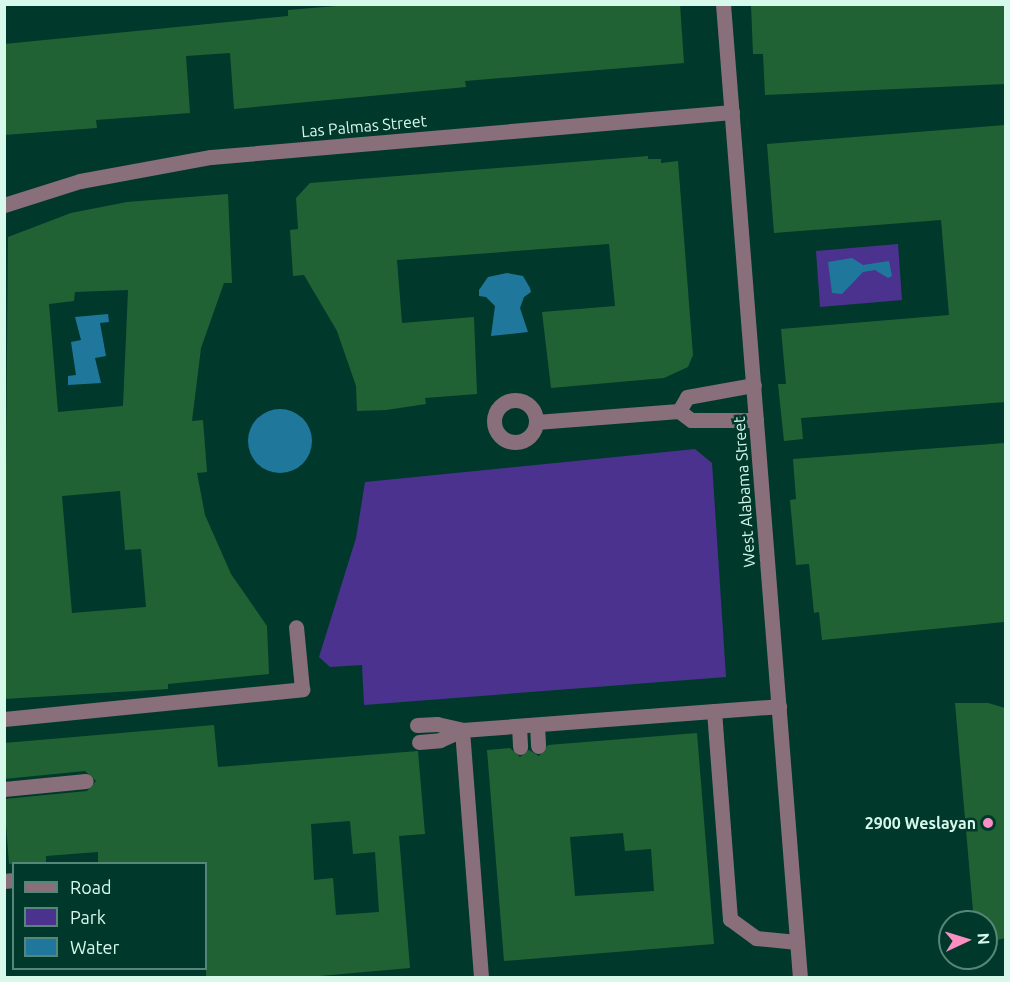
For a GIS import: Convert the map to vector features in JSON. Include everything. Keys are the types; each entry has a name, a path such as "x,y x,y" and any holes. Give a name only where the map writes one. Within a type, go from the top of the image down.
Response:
{"street":[{"name":"West Alabama Street","path":"723,4 800,978"},
{"name":"Las Palmas Street","path":"4,206 80,181 211,157 732,112"},
{"path":"679,411 687,397 754,385"},
{"path":"537,422 679,411 691,420 756,420"},
{"path":"4,719 302,689 296,627"},
{"path":"417,724 437,724 462,730 779,706"},
{"path":"714,711 730,919 756,938 797,942"},
{"path":"537,724 538,746"},
{"path":"519,726 520,747"},
{"path":"418,742 440,740 462,730"},
{"path":"462,730 481,978"},
{"path":"4,789 86,781"}],"green space":[{"path":"898,244 902,300 820,307 816,251"},
{"path":"695,449 712,463 726,677 364,705 362,665 330,667 319,657 356,538 365,482"}],"water":[{"path":"852,258 863,265 889,261 892,276 888,278 875,270 863,272 842,294 832,293 828,262"},
{"path":"507,273 523,276 530,288 531,292 524,297 520,308 528,332 491,336 495,306 486,297 479,296 479,290 488,277"},
{"path":"108,314 109,322 100,323 106,356 95,358 101,383 68,385 68,376 76,375 71,342 81,340 75,317"},
{"path":"274,409 286,409 303,418 310,429 312,441 310,453 303,464 286,473 274,473 262,468 253,459 248,447 248,435 253,423 262,414"}],"building":[{"path":"361,4 680,4 684,63 465,81 466,87 234,109 230,53 186,56 190,113 96,120 97,128 4,135 4,44 288,16 288,10"},
{"path":"751,4 1005,4 1005,84 765,95 763,54 753,54"},
{"path":"1005,125 1005,402 801,418 803,439 784,441 778,384 786,384 781,329 949,315 941,220 774,233 767,144"},
{"path":"648,156 648,159 661,159 661,163 678,161 693,355 688,367 664,378 551,388 542,312 615,306 609,244 397,260 402,323 474,317 477,394 425,398 426,404 386,410 357,411 356,386 337,331 304,275 293,276 290,230 298,229 296,198 310,183"},
{"path":"228,194 232,283 224,283 201,348 192,421 203,420 207,472 197,473 205,515 231,574 267,626 269,674 168,684 168,689 4,699 8,237 71,213 127,202","holes":["128,290 123,406 58,412 49,304 74,301 75,292","120,491 125,550 141,549 146,607 72,613 62,496"]},
{"path":"1005,443 1004,622 822,640 819,612 814,613 809,564 796,565 790,500 796,499 793,459"},
{"name":"2900 Weslayan","path":"955,703 988,703 1005,708 1005,938 998,940 998,910 973,910"},
{"path":"214,725 218,767 418,751 425,834 399,836 410,968 297,978 206,978 207,862 98,862 98,852 46,856 46,862 12,862 9,864 4,799 87,791 96,781 85,771 4,779 4,743","holes":["350,821 353,854 375,852 379,912 336,915 333,878 314,880 311,824"]},
{"path":"697,733 714,944 504,961 487,750 510,748 520,757 529,750 539,756 548,745","holes":["623,833 625,851 651,849 654,891 575,896 570,837"]}],"place":[{"name":"2900 Weslayan","path":"988,823"}]}
